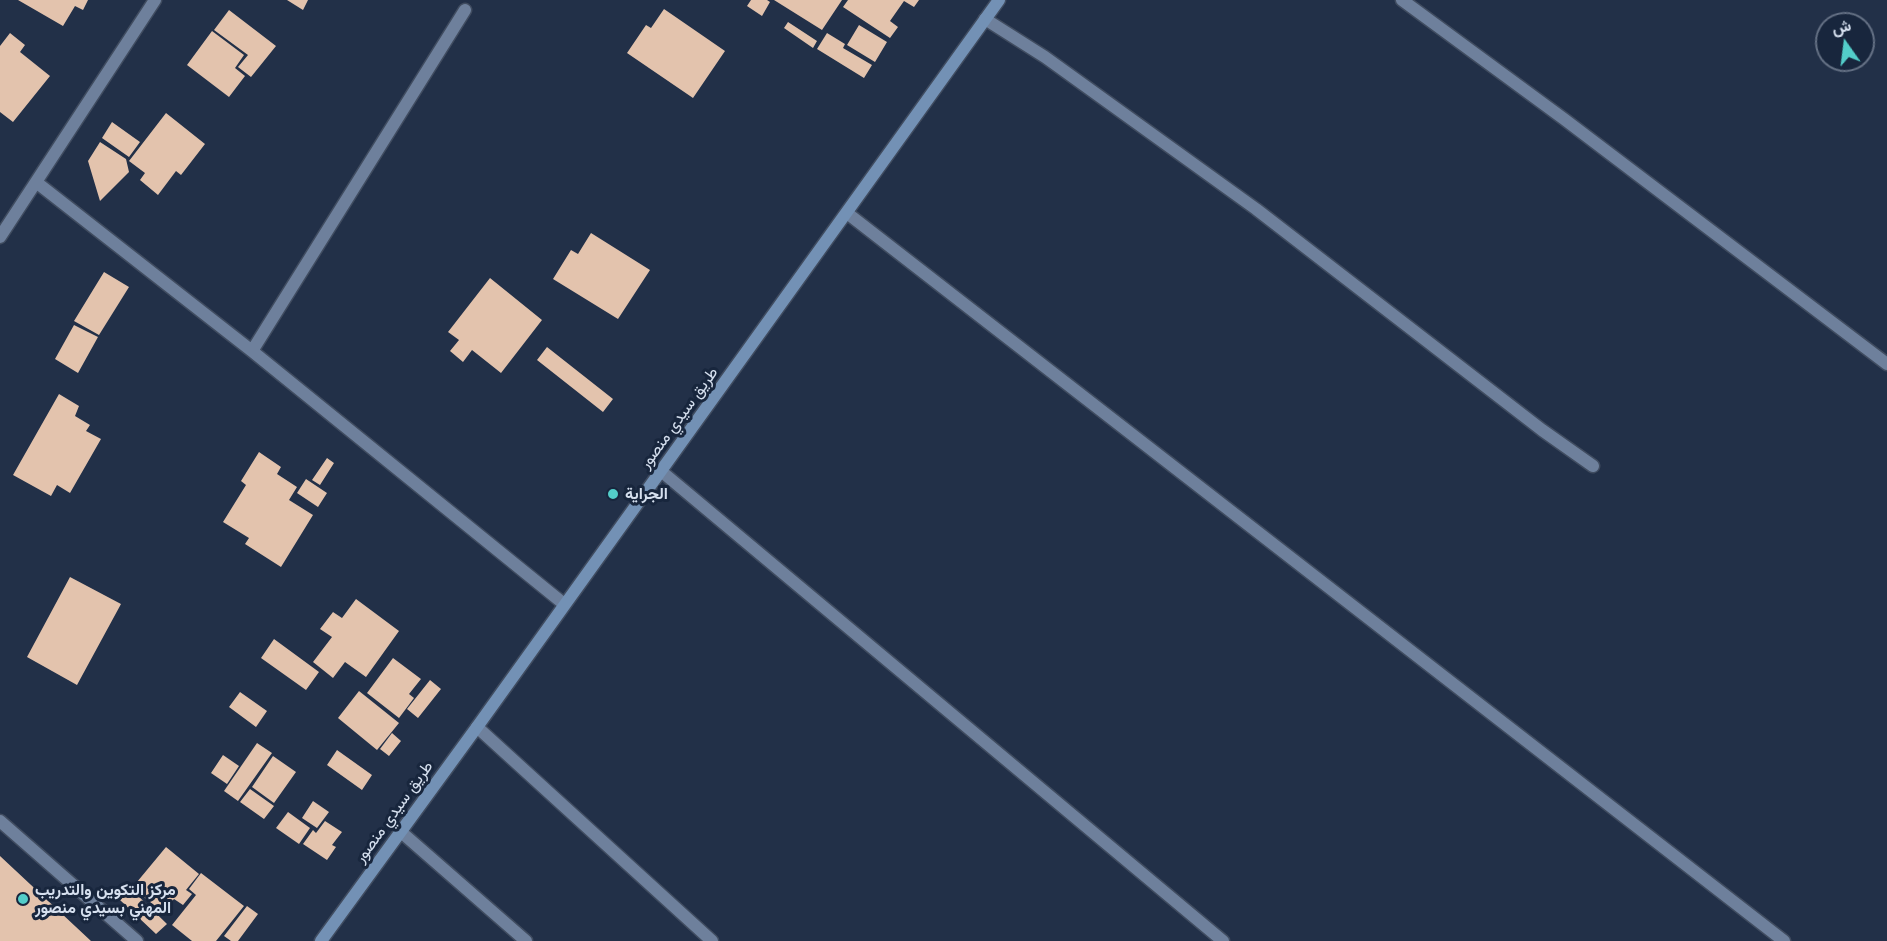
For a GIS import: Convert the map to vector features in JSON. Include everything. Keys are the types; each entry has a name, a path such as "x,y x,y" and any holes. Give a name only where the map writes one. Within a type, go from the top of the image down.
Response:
{"main road":[{"name":"طريق سيدي منصور","path":"321,941 848,213 999,0"}],"street":[{"path":"0,237 155,0"},
{"path":"1402,0 1564,119 1887,364"},
{"path":"252,351 465,10"},
{"path":"985,19 1045,57 1256,209 1542,430 1593,466"},
{"path":"36,182 252,351 564,604"},
{"path":"848,213 1784,941"},
{"path":"661,471 1223,941"},
{"path":"477,727 712,941"},
{"path":"0,821 137,941"},
{"path":"400,831 526,941"}],"building":[{"path":"18,0 88,0 83,10 75,6 63,26"},
{"path":"287,0 308,0 303,10"},
{"path":"751,0 770,2 762,16 747,6"},
{"path":"774,0 842,0 822,30"},
{"path":"848,0 919,0 914,7 904,1 890,21 898,27 890,38 843,7"},
{"path":"664,9 725,51 693,98 627,53 646,25 651,28"},
{"path":"229,10 276,46 251,77 238,67 248,55 214,30"},
{"path":"788,22 817,41 813,48 784,28"},
{"path":"859,25 887,42 875,62 847,45"},
{"path":"212,31 244,55 235,68 245,76 229,97 187,65"},
{"path":"10,33 25,45 20,52 50,76 13,122 0,112 0,46"},
{"path":"827,33 845,44 843,48 872,65 864,78 817,49"},
{"path":"166,113 205,144 181,175 176,171 158,195 140,180 145,173 129,161"},
{"path":"112,122 140,142 129,157 102,138"},
{"path":"100,142 126,159 129,172 100,201 88,161"},
{"path":"591,233 650,270 618,319 553,279 571,250 578,254"},
{"path":"104,272 129,287 99,335 74,321"},
{"path":"490,278 542,320 501,373 472,350 463,362 450,351 459,340 448,332"},
{"path":"74,325 98,337 78,373 55,359"},
{"path":"547,347 613,399 603,412 537,360"},
{"path":"59,394 79,406 75,416 90,425 86,431 101,439 70,493 57,485 51,496 13,475"},
{"path":"259,452 281,467 277,474 297,487 289,500 313,515 281,567 245,544 249,538 223,522 246,485 241,481"},
{"path":"327,458 334,463 320,485 312,480"},
{"path":"306,479 327,493 318,507 297,493"},
{"path":"70,577 121,604 77,685 27,657"},
{"path":"356,599 399,631 366,677 345,662 333,678 313,662 332,637 320,629 333,612 342,618"},
{"path":"274,639 319,672 306,690 261,658"},
{"path":"393,658 421,679 409,694 414,698 399,718 367,693"},
{"path":"430,680 441,689 418,718 407,709"},
{"path":"359,691 399,723 377,750 338,718"},
{"path":"240,692 267,711 256,727 229,707"},
{"path":"392,733 401,741 389,756 380,749"},
{"path":"257,743 272,753 238,801 224,791"},
{"path":"337,750 372,775 362,790 327,765"},
{"path":"223,755 239,766 227,784 211,773"},
{"path":"273,756 296,772 274,803 252,787"},
{"path":"250,789 274,806 264,819 240,802"},
{"path":"313,801 329,812 317,828 302,818"},
{"path":"288,812 310,828 299,844 276,828"},
{"path":"325,821 342,832 332,845 336,847 327,860 303,844 313,830 316,833"},
{"path":"166,847 199,874 186,890 192,894 183,905 174,899 163,912 132,888"},
{"name":"مركز التكوين والتدريب المهني بسيدي منصور","path":"0,856 91,941 0,941"},
{"path":"201,873 244,906 216,941 192,941 172,925 196,895 189,889"},
{"path":"131,889 167,924 156,934 120,900"},
{"path":"247,906 258,914 238,941 231,941 224,936"}],"place":[{"name":"الجراية","path":"613,494"},
{"name":"مركز التكوين والتدريب المهني بسيدي منصور","path":"23,899"}]}
